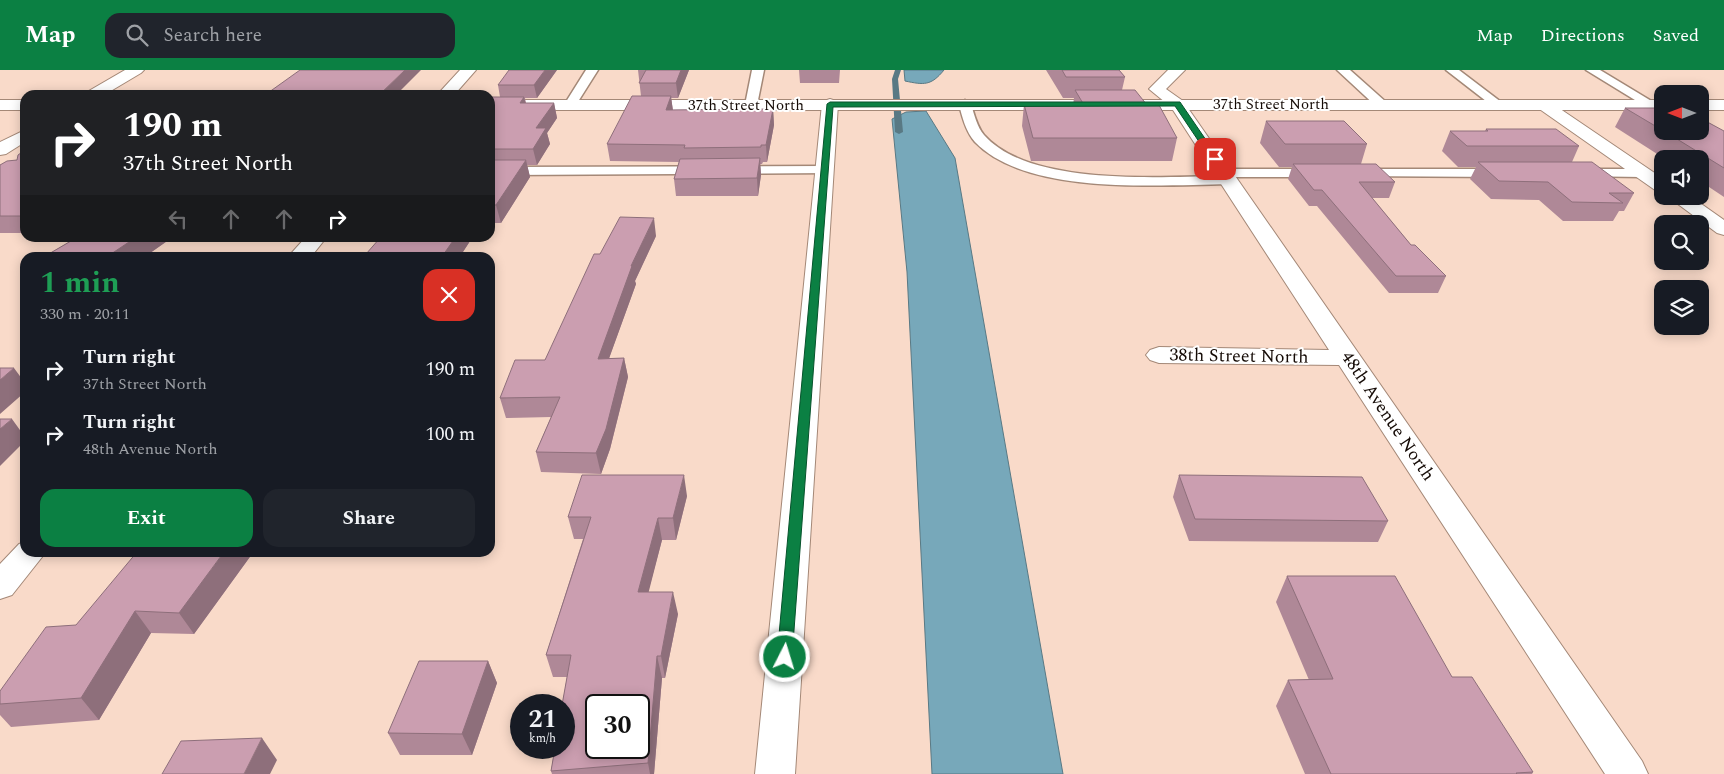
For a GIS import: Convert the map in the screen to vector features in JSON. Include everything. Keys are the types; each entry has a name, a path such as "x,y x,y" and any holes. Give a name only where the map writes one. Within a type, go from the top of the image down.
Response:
{"street":[{"path":"102,90 136,70"},
{"path":"450,90 468,70"},
{"name":"48th Avenue North","path":"1177,70 1157,89 1177,104 1628,774"},
{"path":"775,774 825,170 842,104"},
{"path":"0,105 20,105"},
{"name":"37th Street North","path":"495,105 1654,105"},
{"path":"1544,105 1654,181"},
{"path":"1709,105 1724,105"},
{"path":"0,150 20,138"},
{"path":"1690,205 1724,228"},
{"path":"303,252 312,242"},
{"name":"38th Street North","path":"1159,355 1349,358"},
{"path":"0,586 26,557"}],"lane":[{"path":"570,105 592,70"},
{"path":"751,105 758,70"},
{"path":"1342,70 1382,105"},
{"path":"1452,70 1499,105"},
{"path":"1592,70 1654,103"},
{"path":"965,104 969,118 979,138 1002,157 1022,165 1080,177 1122,180 1339,173 1513,173"},
{"path":"495,171 825,170"},
{"path":"1563,173 1642,173"}],"water":[{"path":"904,70 944,70 931,82 917,83 905,81"},
{"path":"926,111 955,158 1063,774 932,774 907,272 892,119 906,112"}],"building":[{"path":"300,70 405,70 384,90 272,90"},
{"path":"509,70 545,70 534,85 498,85"},
{"path":"646,70 681,70 676,83 639,83"},
{"path":"1062,70 1119,70 1125,77 1066,77"},
{"path":"1075,90 1135,90 1147,105 1159,105 1177,138 1033,138 1024,104 1084,105"},
{"path":"632,96 671,96 666,110 773,109 766,145 761,145 761,147 684,148 685,145 607,144"},
{"path":"495,97 524,97 520,103 554,103 536,128 546,128 533,149 495,149"},
{"path":"1625,108 1654,108 1654,125"},
{"path":"1266,121 1344,121 1367,144 1285,144"},
{"path":"1709,123 1724,131 1724,168 1709,159 1709,150 1695,150 1679,140 1709,140"},
{"path":"1486,129 1556,129 1579,146 1467,146 1450,131 1488,131"},
{"path":"20,154 20,216 0,216 0,165 7,161 17,160"},
{"path":"760,158 757,178 674,179 680,159"},
{"path":"495,160 526,160 496,205"},
{"path":"1478,162 1592,162 1634,193 1609,193 1623,203 1572,202 1548,182 1499,181"},
{"path":"1293,164 1376,164 1395,182 1359,182 1411,245 1415,245 1446,276 1396,276 1322,190 1314,190"},
{"path":"620,217 654,218 631,266 598,359 624,358 606,429 596,453 536,452 560,397 500,398 515,360 545,360 594,254 600,254"},
{"path":"69,242 129,242 114,252 52,252"},
{"path":"376,242 452,242 445,252 368,252"},
{"path":"0,368 14,368 0,380"},
{"path":"0,419 12,419 0,429"},
{"path":"582,475 684,475 673,518 658,518 638,592 673,592 661,656 657,656 650,739 650,694 585,694 585,759 648,759 648,763 551,771 553,759 575,759 575,694 564,694 571,655 546,655 591,517 568,517"},
{"path":"1179,475 1362,477 1388,521 1195,519"},
{"path":"133,557 220,557 179,613 135,611 81,698 0,704 0,691 46,627 76,625"},
{"path":"1287,576 1395,576 1452,677 1472,677 1533,772 1517,774 1331,774 1288,680 1333,679"},
{"path":"419,661 488,661 462,734 388,733"},
{"path":"262,738 244,774 162,774 181,741"}],"waterway":[{"path":"898,70 895,79 899,132"}],"route":[{"path":"785,657 830,104 1177,104 1215,159"}]}
